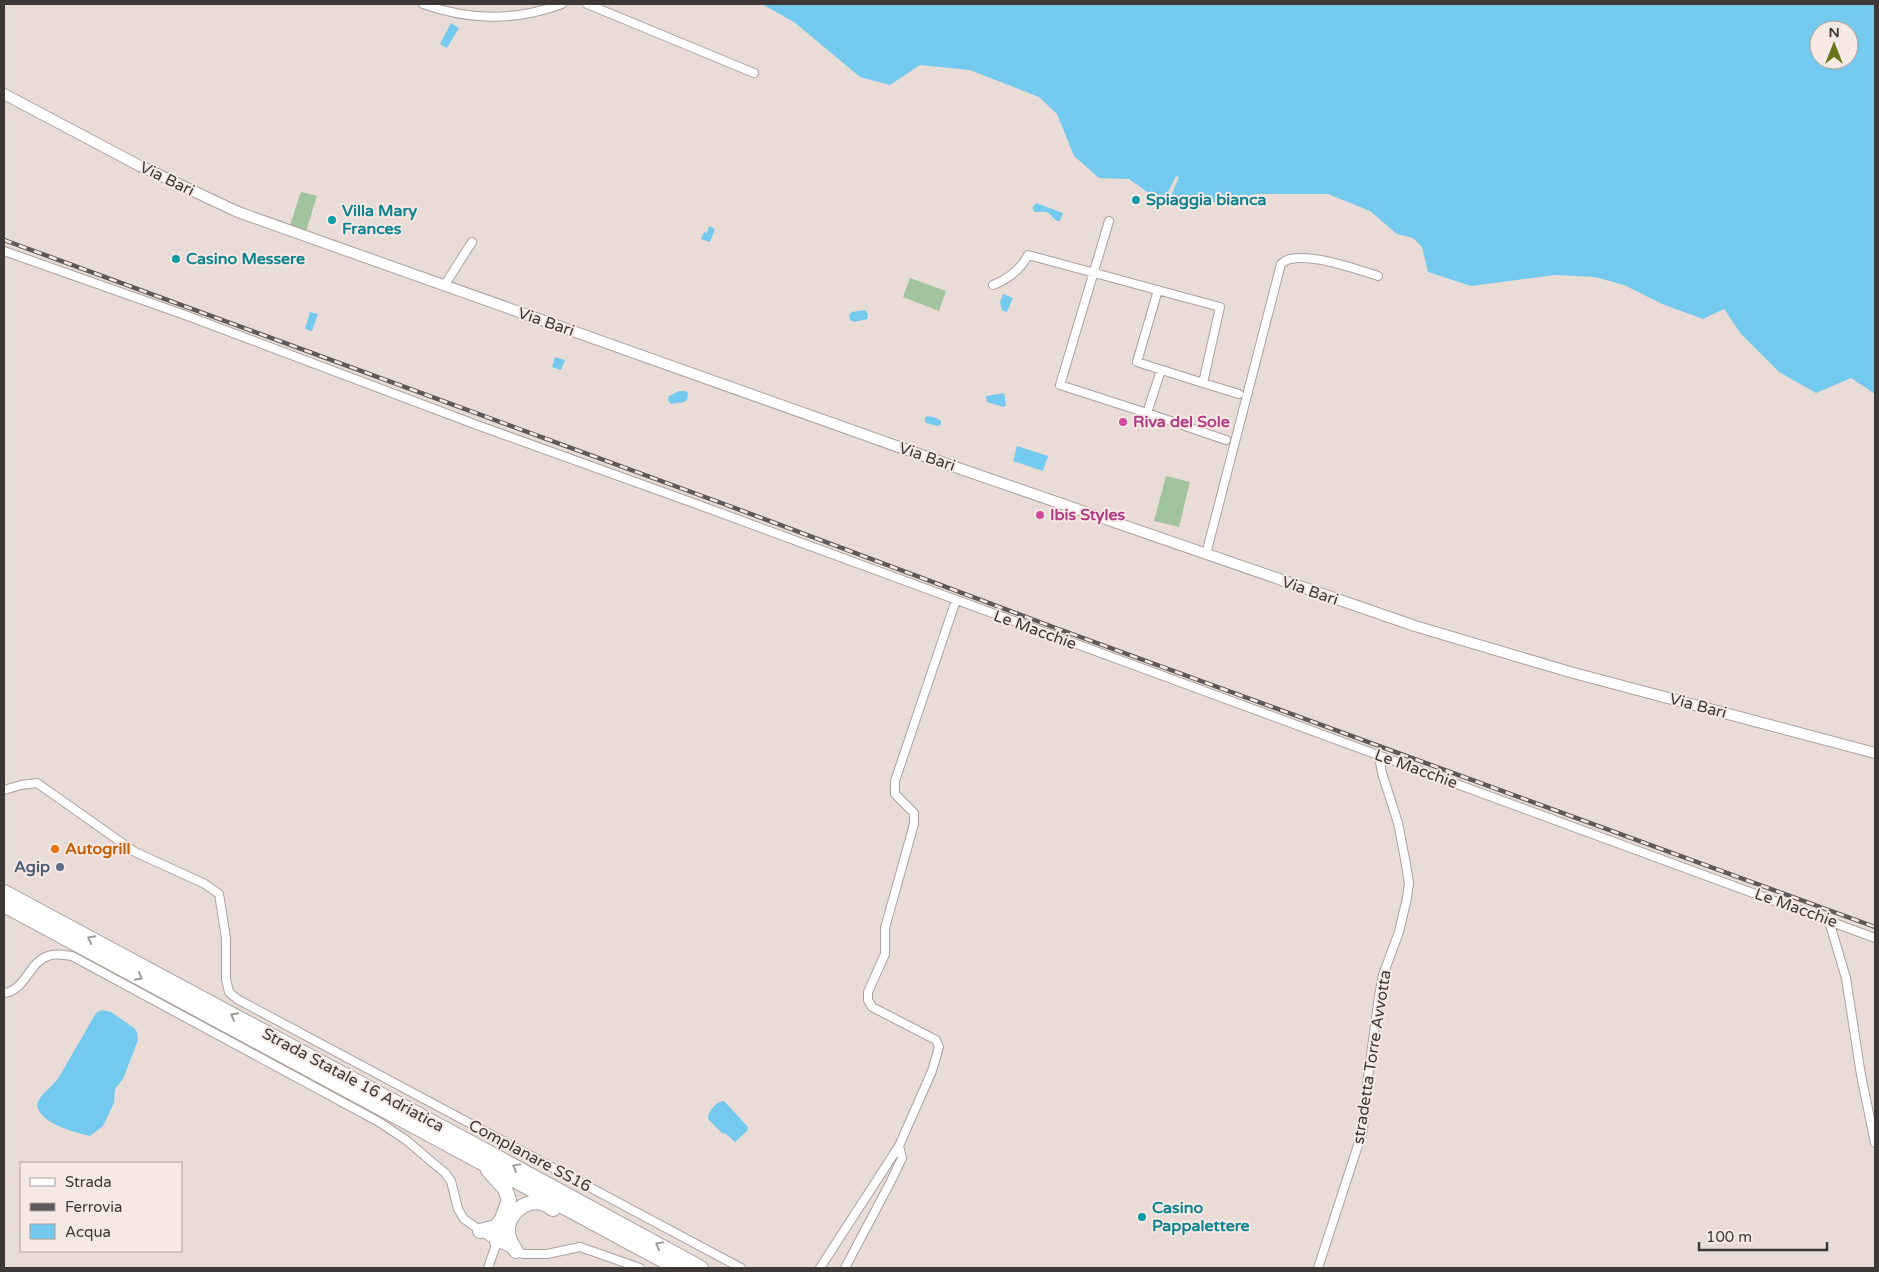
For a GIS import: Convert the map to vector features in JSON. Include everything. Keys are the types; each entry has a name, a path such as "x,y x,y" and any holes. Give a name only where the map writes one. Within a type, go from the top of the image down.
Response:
{"highway":[{"name":"Strada Statale 16 Adriatica","path":"4,892 701,1268"},
{"name":"Strada Statale 16 Adriatica","path":"4,905 677,1268"},
{"path":"478,1161 505,1189 509,1200 502,1220 500,1234"},
{"path":"500,1234 516,1211 528,1204 542,1203 564,1215 580,1216"},
{"path":"480,1231 500,1234 516,1251"}],"main road":[{"name":"Via Bari","path":"4,94 138,165 238,212 444,286 1415,626 1492,650 1875,753"}],"street":[{"path":"424,4 468,16 512,16 545,10 562,4"},
{"path":"587,4 754,73"},
{"path":"1109,221 1060,385 1148,412 1226,440"},
{"path":"444,286 472,242"},
{"name":"Le Macchie","path":"4,251 185,315 477,425 697,504 1875,938"},
{"path":"993,285 1003,281 1023,266 1028,255 1220,307 1203,383"},
{"path":"1206,554 1281,264 1289,259 1298,258 1329,262 1378,276"},
{"path":"1158,290 1137,362 1239,394"},
{"path":"1148,412 1161,370"},
{"path":"820,1268 899,1146 932,1071 939,1047 936,1040 872,1007 868,1000 868,992 885,954 885,928 914,824 914,813 895,794 895,781 956,600"},
{"name":"stradetta Torre Avvotta","path":"1318,1268 1363,1130 1367,1084 1380,989 1383,975 1400,932 1408,898 1409,883 1398,823 1379,756"},
{"name":"Complanare SS16","path":"4,790 21,784 37,783 136,852 205,884 219,894 225,929 226,979 229,992 237,999 741,1268"},
{"path":"1829,921 1846,978 1861,1075 1875,1143"},
{"path":"4,993 16,988 38,961 48,956 59,954 72,956 379,1122 406,1140 445,1173 452,1186 458,1209 464,1220 480,1231"},
{"path":"845,1268 902,1158 899,1146"},
{"path":"488,1268 500,1234"},
{"path":"516,1251 523,1254 547,1254 580,1248 640,1268"}],"green space":[{"path":"301,192 317,196 306,231 290,225"},
{"path":"910,278 946,291 939,311 903,297"},
{"path":"1166,476 1190,482 1179,527 1154,521"}],"water":[{"path":"762,4 1875,4 1875,394 1851,378 1816,393 1779,372 1741,334 1724,309 1703,319 1662,304 1624,285 1595,277 1555,275 1471,286 1428,272 1422,247 1413,238 1397,234 1370,211 1328,194 1257,194 1227,201 1207,203 1171,196 1179,177 1176,176 1166,196 1153,196 1129,179 1099,178 1074,156 1057,114 1039,97 970,70 920,65 890,85 860,77 794,22"},
{"path":"451,23 459,28 447,48 440,44"},
{"path":"1036,203 1063,213 1060,221 1057,221 1047,212 1035,212 1032,208"},
{"path":"709,226 715,229 710,242 701,239 704,232 707,233"},
{"path":"1003,294 1013,298 1007,312 1002,310 1000,302"},
{"path":"865,310 868,314 867,319 854,322 850,320 849,315 852,312"},
{"path":"310,312 318,314 312,331 305,329"},
{"path":"555,357 565,360 561,370 552,367"},
{"path":"679,391 688,393 687,400 671,404 668,400 669,396"},
{"path":"1004,393 1006,405 1004,407 987,402 986,396"},
{"path":"925,417 935,418 941,421 941,424 938,426 926,423"},
{"path":"1017,446 1048,456 1043,471 1013,461"},
{"path":"102,1010 111,1012 134,1028 137,1032 138,1040 123,1079 115,1089 114,1103 103,1126 90,1136 51,1122 39,1112 37,1105 41,1097 59,1077 96,1013"},
{"path":"724,1101 748,1127 747,1131 735,1142 725,1133 723,1134 708,1119 713,1107"}],"railway":[{"path":"4,240 724,504 1053,627 1875,927"}],"place":[{"name":"Spiaggia bianca","path":"1136,200"},
{"name":"Villa Mary Frances","path":"332,220"},
{"name":"Casino Messere","path":"176,259"},
{"name":"Riva del Sole","path":"1123,422"},
{"name":"Ibis Styles","path":"1040,515"},
{"name":"Autogrill","path":"55,849"},
{"name":"Agip","path":"60,867"},
{"name":"Casino Pappalettere","path":"1142,1217"}]}
